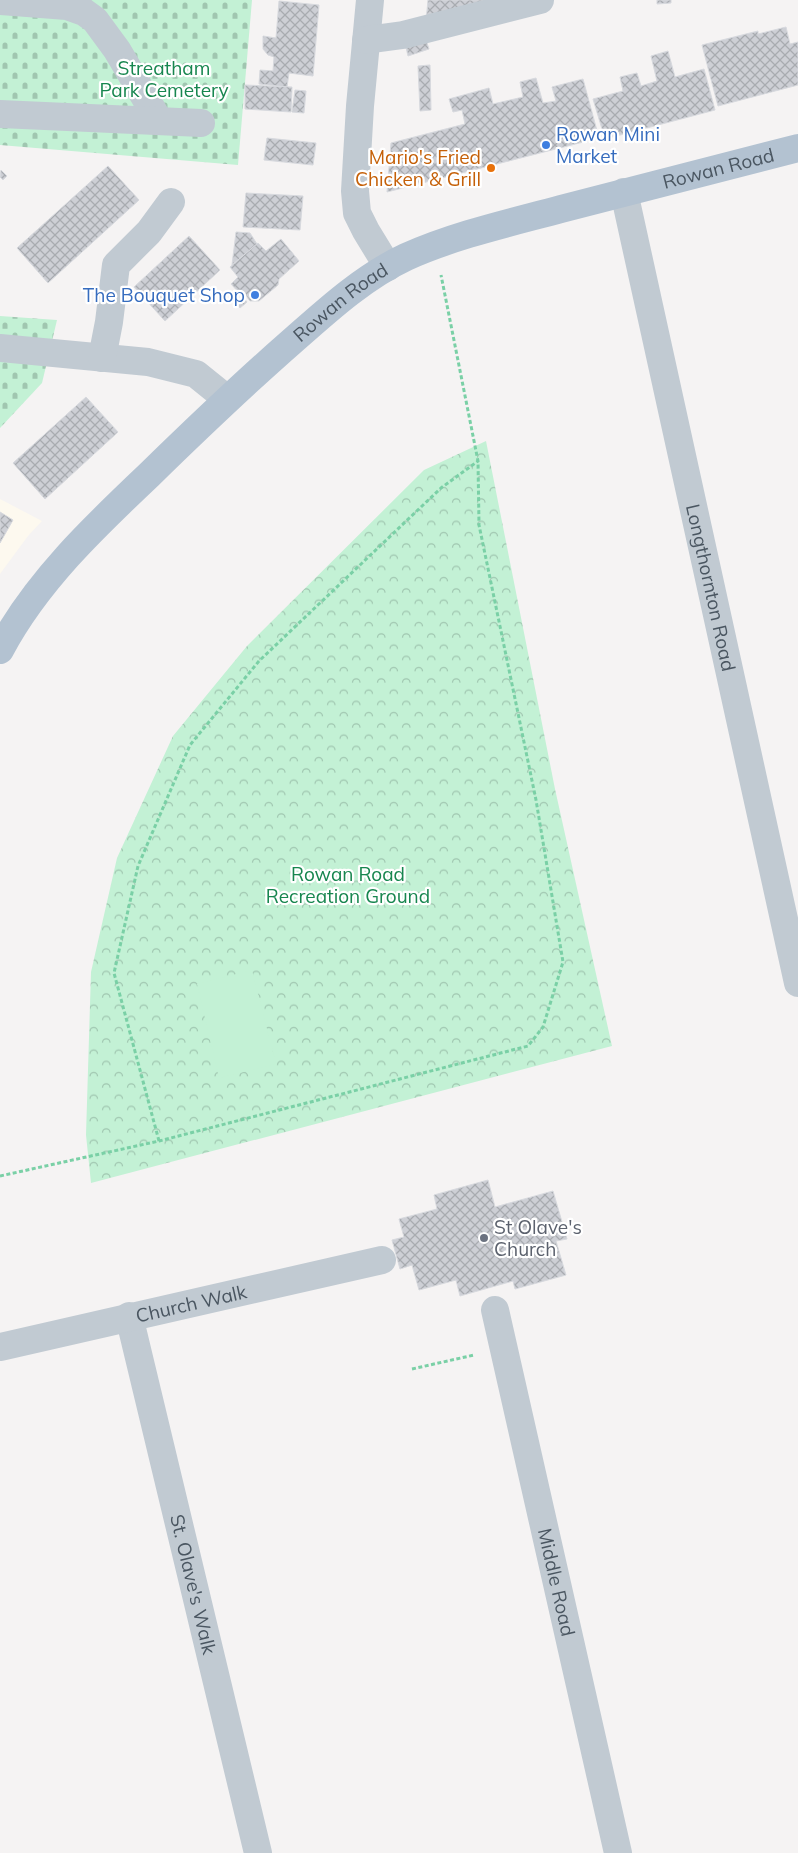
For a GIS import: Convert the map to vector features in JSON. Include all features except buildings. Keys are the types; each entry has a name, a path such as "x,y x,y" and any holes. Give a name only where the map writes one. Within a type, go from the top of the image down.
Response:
{"main road":[{"name":"Rowan Road","path":"0,650 30,603 73,550 227,399 334,305 388,267 435,245 466,235 624,192 798,148"}],"street":[{"path":"0,0 67,6 84,12 95,20 117,50 159,120"},
{"path":"370,0 355,175 357,213 388,267"},
{"path":"366,40 403,35 540,0"},
{"path":"0,114 201,123"},
{"name":"Longthornton Road","path":"624,192 798,983"},
{"path":"102,358 109,322 116,265 149,232 171,202"},
{"path":"0,348 148,362 196,374 227,399"},
{"name":"Church Walk","path":"0,1347 129,1316 382,1260"},
{"name":"Middle Road","path":"495,1310 618,1853"},
{"name":"St. Olave's Walk","path":"129,1316 258,1853"}],"path":[{"path":"0,1176 159,1141 528,1046 543,1027 563,962 536,800 478,525 478,461 435,245"},
{"path":"159,1141 114,973 138,866 190,745 260,661 441,488 478,461"},
{"path":"412,1369 504,1348"}],"shaded area":[{"path":"0,499 42,521 28,536 0,574"}],"green space":[{"name":"Streatham Park Cemetery","path":"0,0 252,0 238,165 0,145"},
{"path":"0,316 57,320 42,383 0,428"},
{"name":"Rowan Road Recreation Ground","path":"486,441 555,789 612,1046 91,1183 86,1135 91,972 117,858 173,736 247,646 424,470"},
{"path":"252,970 276,1064 219,1078 197,984"}],"place":[{"name":"Rowan Mini Market","path":"546,145"},
{"name":"Mario's Fried Chicken & Grill","path":"491,168"},
{"name":"The Bouquet Shop","path":"255,295"},
{"name":"St Olave's Church","path":"484,1238"}]}
